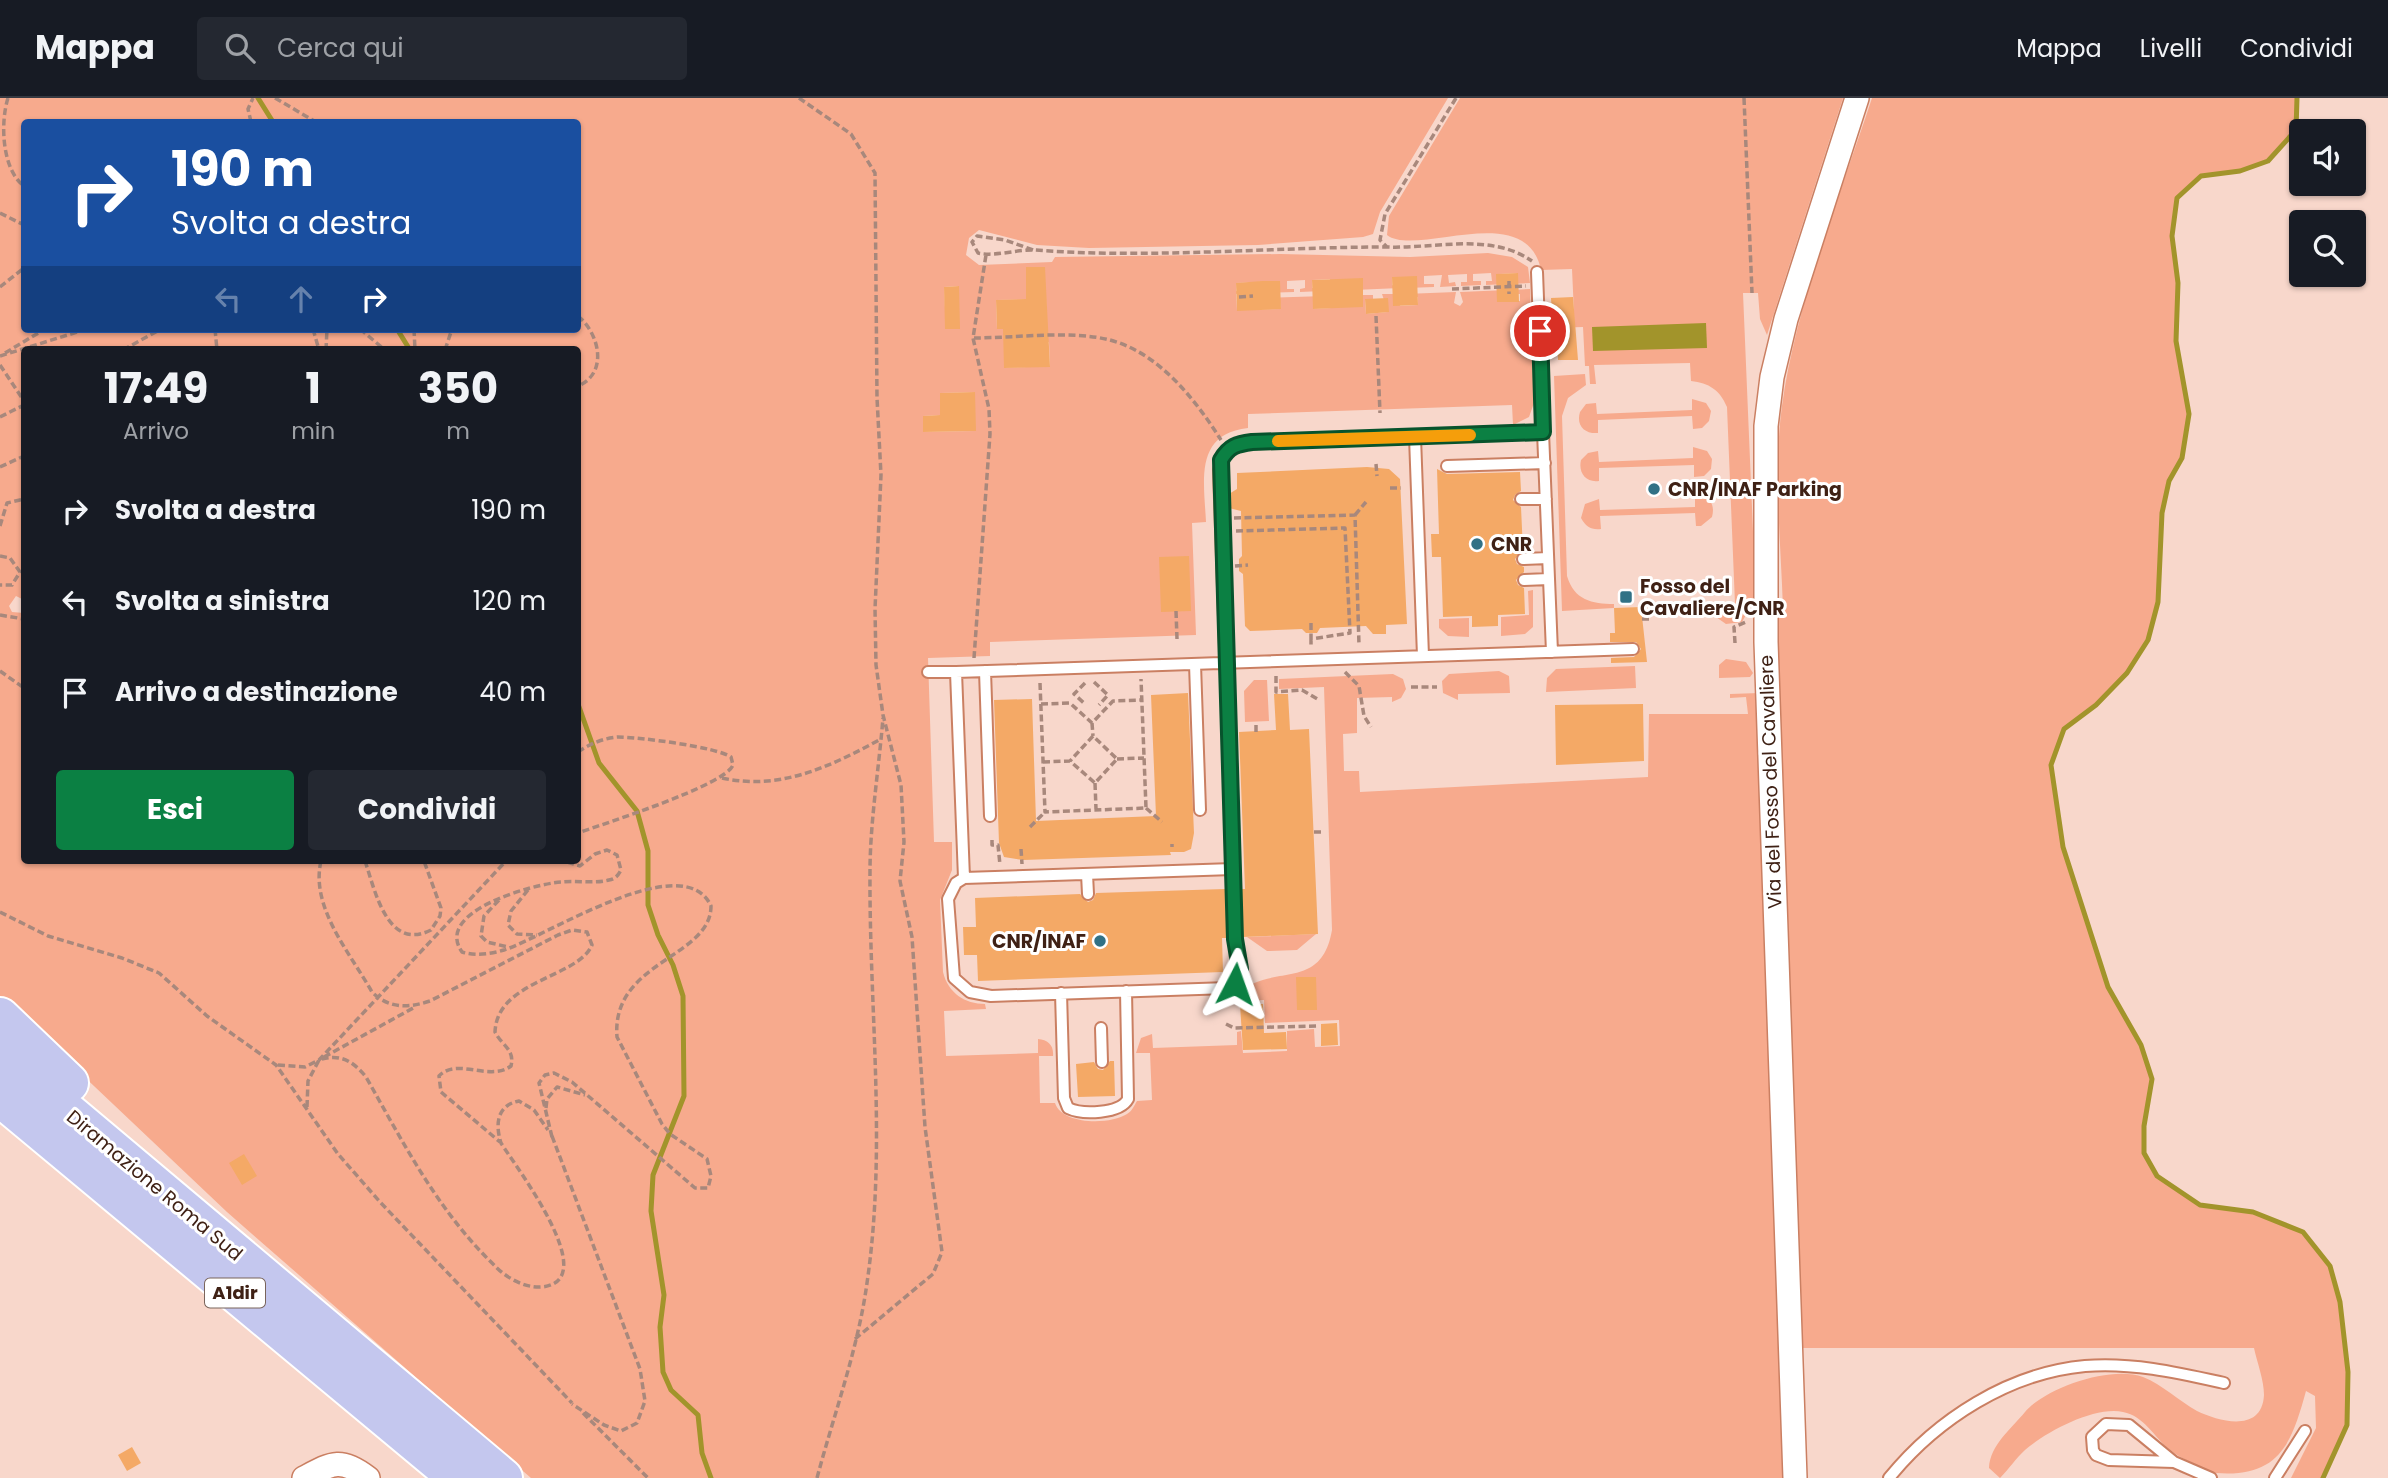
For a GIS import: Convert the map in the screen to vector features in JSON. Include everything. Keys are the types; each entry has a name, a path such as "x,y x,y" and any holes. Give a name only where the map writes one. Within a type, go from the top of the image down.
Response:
{"highway":[{"path":"0,1017 344,1345"},
{"name":"Diramazione Roma Sud","path":"0,1055 503,1478"},
{"name":"Diramazione Roma Sud","path":"4,1101 458,1478"}],"street":[{"name":"Via del Fosso del Cavaliere","path":"1795,1478 1766,606 1765,458 1772,377 1790,305 1857,98"},
{"path":"304,1478 330,1464 342,1463 354,1467 368,1478"}],"lane":[{"path":"1537,272 1552,652"},
{"path":"1233,869 964,878 956,883 948,900 954,978 970,992 979,995 1228,988 1235,984 1240,969 1235,939 1233,869 1226,663 1219,470 1226,451 1236,444 1252,442 1543,432"},
{"path":"1415,437 1423,656"},
{"path":"1447,466 1545,463"},
{"path":"1521,499 1546,499"},
{"path":"1523,559 1548,558"},
{"path":"1524,580 1549,579"},
{"path":"928,672 1633,649"},
{"path":"1195,664 1200,810"},
{"path":"979,671 990,816"},
{"path":"956,672 964,878"},
{"path":"1087,874 1088,894"},
{"path":"1060,993 1064,1098 1068,1108 1079,1111 1117,1109 1128,1099 1126,991"},
{"path":"1101,1028 1102,1062"},
{"path":"1889,1478 1929,1437 1968,1408 1995,1392 2044,1375 2077,1367 2115,1366 2175,1372 2224,1383"},
{"path":"2174,1462 2103,1459 2093,1450 2092,1437 2106,1423 2125,1424 2141,1432 2174,1462 2211,1478"},
{"path":"2275,1478 2305,1431"}],"path":[{"path":"8,98 2,124 8,163 15,179 21,184"},
{"path":"250,119 248,109 253,98"},
{"path":"275,98 312,119"},
{"path":"799,98 851,134 876,173 877,398 881,475 875,634 883,715 901,785 904,842 900,881 912,937 925,1127 942,1252 933,1274 855,1339"},
{"path":"1387,247 1380,240 1385,214 1456,98"},
{"path":"1744,98 1752,293"},
{"path":"0,213 21,224"},
{"path":"1033,250 995,237 977,236 972,242 973,249 986,255 1033,250 1156,253 1494,245 1517,251 1532,261 1537,272"},
{"path":"979,671 990,434 989,409 973,338 986,255"},
{"path":"0,287 21,270"},
{"path":"1483,281 1484,288"},
{"path":"1458,282 1458,289"},
{"path":"1452,289 1509,284 1538,286"},
{"path":"1509,284 1510,293"},
{"path":"1239,297 1254,296"},
{"path":"1376,316 1380,413"},
{"path":"581,319 593,332 598,352 590,377 581,384"},
{"path":"0,356 38,333"},
{"path":"32,346 73,333"},
{"path":"130,346 154,333"},
{"path":"315,333 318,346"},
{"path":"365,333 379,346"},
{"path":"973,338 1096,338 1123,344 1154,363 1178,384 1221,440"},
{"path":"0,356 21,349"},
{"path":"0,365 21,398"},
{"path":"0,417 21,405"},
{"path":"0,467 21,457"},
{"path":"1376,464 1377,476"},
{"path":"1390,488 1401,488"},
{"path":"0,527 8,503 21,500"},
{"path":"1359,647 1355,515 1366,502"},
{"path":"1231,518 1355,515"},
{"path":"1231,531 1345,528 1350,633 1311,639"},
{"path":"0,556 10,558 20,572 12,586 0,585"},
{"path":"1242,565 1245,559"},
{"path":"1233,566 1248,565"},
{"path":"1735,643 1734,627 1746,622 1754,605 1766,606"},
{"path":"1176,611 1177,639"},
{"path":"0,615 21,618"},
{"path":"1642,619 1649,619"},
{"path":"1311,623 1311,652"},
{"path":"0,671 21,686"},
{"path":"1344,672 1359,685 1364,716 1371,727"},
{"path":"1275,674 1276,691 1302,690 1319,700"},
{"path":"1141,677 1146,808"},
{"path":"1040,681 1045,812"},
{"path":"1084,684 1074,694 1085,705"},
{"path":"1096,684 1108,695 1099,705"},
{"path":"1411,687 1437,687"},
{"path":"1092,723 1113,701 1142,700"},
{"path":"1041,704 1070,703 1092,723 1093,736 1117,759"},
{"path":"817,1478 868,1282 876,1187 877,1059 869,868 883,715"},
{"path":"1256,725 1256,734"},
{"path":"1070,761 1093,736"},
{"path":"581,750 617,737 712,749 726,754 733,761 731,771 722,778 581,832"},
{"path":"722,778 744,782 791,779 834,765 881,739"},
{"path":"1096,810 1095,783 1117,759 1144,758"},
{"path":"1043,762 1070,761 1095,783"},
{"path":"1030,827 1045,812 1146,808 1162,822"},
{"path":"1314,832 1323,832"},
{"path":"992,840 992,845 998,845 1000,867"},
{"path":"572,1404 604,1425 621,1431 637,1423 645,1401 640,1369 552,1137 539,1083 545,1075 561,1074 695,1188 708,1188 711,1181 710,1165 662,1124 617,1037 616,1027 618,1012 632,989 656,964 698,938 707,927 711,906 702,892 693,887 669,885 578,915 510,948 470,955 461,952 457,946 457,932 471,913 502,897 561,882 608,881 618,875 621,866 617,855 607,850 595,854 580,866 574,864"},
{"path":"320,864 318,876 324,908 377,996 396,1006 417,1006"},
{"path":"366,864 387,920 398,931 410,934 430,930 440,916 441,908 425,864"},
{"path":"307,1107 308,1081 319,1060 503,864"},
{"path":"529,888 511,911 508,925 517,934 540,935"},
{"path":"502,897 484,916 481,936 487,942 510,948"},
{"path":"0,912 48,936 122,958 159,974 207,1016 276,1065 338,1154 380,1202 572,1404 648,1478"},
{"path":"276,1065 305,1067 417,1006 558,935 572,930 587,932 592,945 584,957 536,981 503,1007 496,1018 495,1032 510,1049 513,1057 511,1066 497,1073 448,1070 439,1076 441,1092 501,1143"},
{"path":"1226,1024 1234,1028 1317,1026"},
{"path":"319,1060 341,1057 358,1068 435,1198 496,1268 526,1285 551,1285 560,1279 564,1269 563,1247 501,1143 497,1131 499,1115 507,1104 519,1101 534,1110 552,1137"},
{"path":"545,1113 547,1098 557,1087 589,1096"}],"shaded area":[{"path":"0,98 1448,98 1380,212 1373,234 1363,237 1258,245 1089,248 1037,245 979,230 969,238 966,255 979,265 1052,262 1055,257 1280,254 1410,257 1488,253 1512,257 1528,267 1530,283 1511,284 1517,273 1499,274 1499,281 1507,284 1486,285 1486,281 1492,281 1491,273 1473,274 1473,281 1481,281 1481,285 1461,286 1461,282 1467,282 1467,274 1448,275 1449,283 1455,282 1456,286 1440,287 1442,275 1424,276 1424,284 1434,284 1434,287 1407,288 1392,277 1392,285 1400,288 1354,290 1331,287 1330,279 1312,280 1312,288 1323,288 1323,291 1300,292 1300,289 1305,288 1305,280 1287,281 1287,289 1294,289 1294,292 1262,293 1262,289 1280,289 1280,281 1236,283 1236,291 1255,293 1236,294 1237,310 1281,309 1280,302 1262,298 1325,296 1313,309 1332,308 1345,295 1373,295 1373,299 1365,300 1366,314 1388,312 1382,294 1399,294 1400,306 1418,305 1418,297 1405,298 1405,294 1456,292 1454,303 1460,306 1463,302 1460,292 1507,290 1507,294 1497,294 1497,302 1520,301 1520,294 1511,294 1511,290 1530,289 1534,403 1529,417 1513,425 1512,405 1248,414 1248,428 1218,439 1206,462 1206,522 1192,523 1196,635 990,642 990,656 928,658 934,842 952,842 952,870 940,900 943,972 949,986 958,996 985,1004 986,1009 944,1011 946,1056 1038,1053 1038,1039 1045,1041 1050,1044 1053,1056 1039,1056 1040,1103 1055,1103 1059,1110 1076,1119 1099,1121 1127,1114 1137,1101 1152,1100 1150,1053 1136,1053 1141,1038 1152,1034 1153,1048 1237,1045 1237,1032 1241,1031 1243,1053 1287,1051 1287,1031 1314,1029 1315,1047 1340,1046 1339,1020 1265,1023 1264,1000 1237,1001 1237,995 1250,985 1306,970 1317,962 1326,950 1332,930 1324,687 1279,689 1279,679 1393,674 1403,679 1406,689 1401,698 1392,702 1392,697 1357,698 1357,733 1343,734 1344,771 1359,771 1360,792 1648,777 1649,714 1748,714 1746,697 1730,698 1730,694 1759,693 1785,1478 531,1478 227,1212 0,997","holes":["958,286 959,329 946,329 944,287","1046,299 1047,328 997,329 996,300","1049,342 1050,366 1004,368 1004,343","975,392 975,431 923,432 923,416 940,415 940,393"]},
{"path":"1460,98 1843,98 1767,335 1760,319 1758,293 1743,293 1756,603 1752,604 1742,622 1726,624 1716,617 1719,607 1735,604 1727,407 1717,392 1691,381 1690,363 1594,365 1596,384 1590,384 1589,366 1585,366 1583,327 1552,328 1552,314 1574,313 1572,269 1541,270 1531,249 1515,237 1493,233 1401,240 1387,235 1389,216"},
{"path":"1872,98 2297,98 2296,119 2289,119 2289,138 2268,161 2240,171 2201,176 2177,198 2172,235 2178,283 2176,341 2189,414 2182,458 2169,481 2162,513 2158,602 2148,640 2127,673 2096,705 2064,729 2051,765 2063,847 2108,987 2141,1045 2152,1079 2144,1126 2144,1153 2157,1176 2200,1205 2253,1212 2303,1232 2330,1266 2340,1302 2348,1372 2347,1425 2323,1478 2291,1478 2316,1428 2315,1396 2306,1391 2289,1440 2280,1453 2256,1469 2238,1473 2216,1473 2174,1453 2137,1418 2123,1412 2111,1411 2071,1422 2045,1436 2025,1450 2000,1478 1989,1468 1997,1445 2035,1403 2063,1387 2098,1376 2130,1374 2143,1377 2206,1415 2228,1421 2248,1420 2256,1415 2264,1395 2254,1348 1802,1348 1776,611 1783,609 1778,456 1782,406 1797,329"},
{"path":"1706,323 1707,348 1593,351 1592,327"},
{"path":"1585,374 1586,385 1568,398 1562,416 1567,576 1579,595 1598,603 1614,604 1614,608 1562,611 1554,376"},
{"path":"1692,399 1706,403 1711,411 1709,421 1702,428 1693,429 1692,416 1598,420 1598,433 1585,430 1579,421 1580,412 1586,404 1596,403 1597,414 1692,410"},
{"path":"1693,447 1707,451 1712,459 1711,469 1704,476 1694,477 1694,465 1599,468 1599,481 1594,481 1587,479 1581,469 1581,460 1588,453 1598,451 1599,462 1693,458"},
{"path":"1700,495 1709,500 1713,509 1712,517 1701,526 1696,526 1695,513 1600,516 1601,529 1589,527 1581,518 1585,504 1599,499 1600,510 1695,507 1695,496"},
{"path":"1533,590 1533,627 1525,634 1501,636 1501,617 1529,615 1528,591"},
{"path":"1469,618 1469,637 1448,636 1439,628 1439,619"},
{"path":"1726,659 1746,662 1753,673 1750,677 1719,678 1719,665"},
{"path":"1635,666 1636,688 1546,692 1547,678 1556,669"},
{"path":"1499,671 1509,676 1510,693 1458,694 1458,700 1443,693 1442,681 1449,674"},
{"path":"1254,680 1267,680 1269,721 1245,722 1244,691"},
{"path":"1316,934 1297,950 1267,951 1247,937"}],"building":[{"path":"1026,267 1045,267 1050,367 1004,368 1003,329 997,329 996,300 1026,299"},
{"path":"1518,273 1519,302 1497,302 1496,274"},
{"path":"1417,276 1418,305 1393,306 1392,277"},
{"path":"1363,278 1363,307 1313,309 1312,280"},
{"path":"1280,281 1281,309 1237,311 1236,283"},
{"path":"959,286 960,329 945,329 944,287"},
{"path":"1573,297 1578,360 1558,360 1556,314 1552,314 1551,298"},
{"path":"1388,298 1389,312 1366,314 1365,299"},
{"path":"975,392 976,431 923,432 923,416 940,415 940,393"},
{"path":"1367,467 1389,469 1400,479 1407,624 1386,625 1386,634 1373,634 1366,626 1320,628 1317,633 1306,633 1302,629 1250,631 1245,626 1243,574 1239,571 1239,559 1242,556 1241,511 1229,508 1229,494 1237,489 1237,473"},
{"name":"CNR","path":"1437,469 1447,474 1520,472 1521,491 1513,500 1521,507 1523,551 1515,559 1517,564 1524,567 1524,572 1516,580 1518,585 1524,588 1525,614 1498,615 1498,626 1472,627 1472,616 1443,617 1441,557 1432,557 1431,534 1439,534"},
{"path":"1189,556 1191,611 1161,612 1159,557"},
{"path":"1641,607 1647,662 1611,663 1611,658 1634,657 1641,649 1636,642 1610,642 1610,633 1615,633 1614,608"},
{"path":"1188,693 1194,833 1191,849 1170,852 1171,855 1023,860 1004,857 999,843 994,700 1032,699 1036,821 1156,816 1151,695"},
{"path":"1274,694 1288,694 1290,730 1309,729 1318,934 1243,937 1241,889 1245,889 1239,732 1276,730"},
{"path":"1643,704 1644,761 1556,765 1555,705"},
{"name":"CNR/INAF","path":"1225,889 1227,938 1222,938 1223,972 978,981 977,955 964,955 963,927 976,927 975,898 1080,894 1088,902 1093,900 1096,893"},
{"path":"1296,977 1316,977 1317,1010 1297,1010"},
{"path":"1263,1004 1264,1033 1286,1032 1287,1049 1243,1050 1240,1005"},
{"path":"1337,1023 1338,1045 1321,1046 1321,1024"},
{"path":"1110,1061 1114,1061 1115,1096 1078,1097 1076,1064 1094,1062 1098,1069 1103,1070"},
{"path":"244,1154 257,1176 242,1185 229,1163"},
{"path":"132,1447 141,1463 127,1471 118,1455"}],"waterway":[{"path":"258,98 271,119"},
{"path":"2297,98 2296,130 2268,161 2240,171 2201,176 2177,198 2172,236 2178,283 2176,341 2189,414 2182,458 2169,481 2162,513 2158,602 2148,640 2127,673 2096,705 2064,729 2051,765 2063,847 2108,987 2141,1045 2152,1079 2144,1126 2144,1153 2157,1176 2200,1205 2253,1212 2303,1232 2330,1266 2340,1302 2348,1372 2347,1425 2323,1478"},
{"path":"399,333 408,346"},
{"path":"581,712 599,763 637,811 648,851 648,905 683,996 684,1096 653,1175 651,1211 664,1295 660,1327 663,1372 671,1390 698,1415 702,1453 711,1478"}],"slow traffic":[{"path":"1278,441 1470,435"}],"place":[{"name":"CNR/INAF Parking","path":"1654,489"},
{"name":"CNR","path":"1477,544"},
{"name":"Fosso del Cavaliere/CNR","path":"1626,597"},
{"name":"CNR/INAF","path":"1100,941"}],"route":[{"path":"1235,984 1240,969 1235,939 1219,470 1221,460 1226,451 1236,444 1252,442 1543,432 1540,331"}]}
